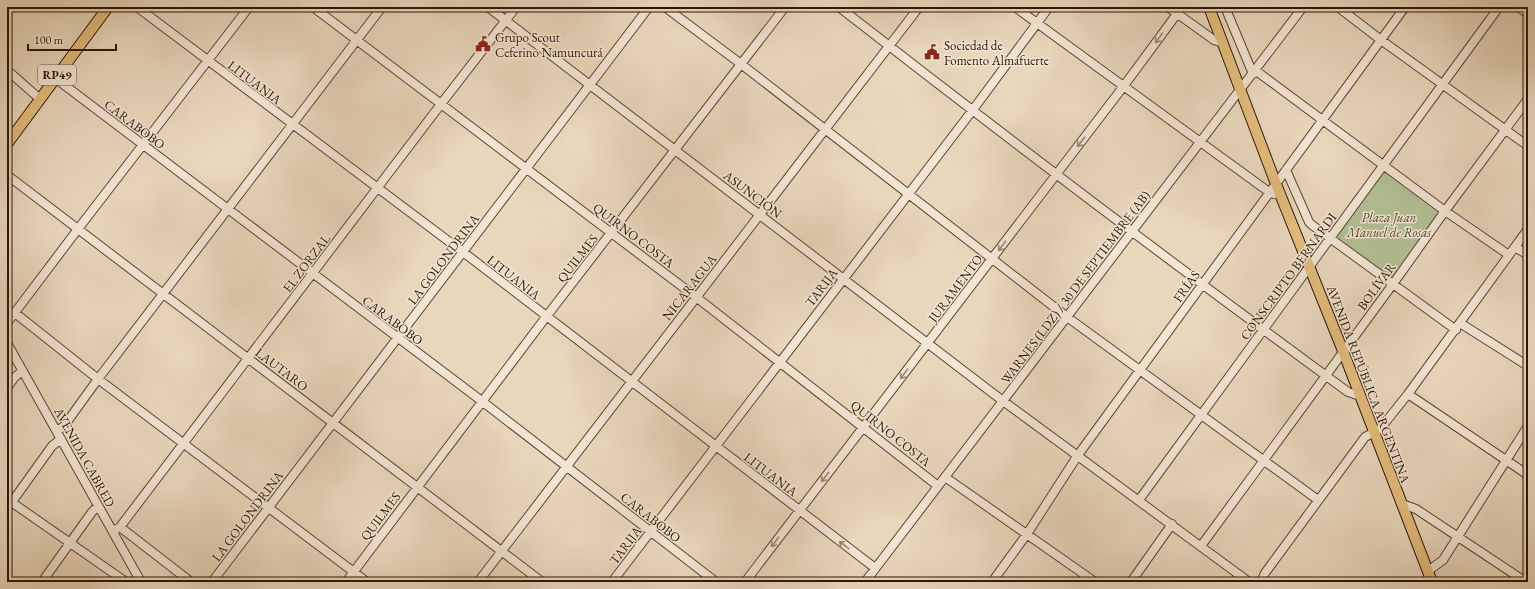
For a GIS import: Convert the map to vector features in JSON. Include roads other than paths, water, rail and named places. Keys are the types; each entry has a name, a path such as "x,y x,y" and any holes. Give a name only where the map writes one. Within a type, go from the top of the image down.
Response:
{"main road":[{"name":"RP49","path":"7,144 108,7"},
{"name":"AVENIDA REPÚBLICA ARGENTINA","path":"1208,7 1432,582"}],"street":[{"name":"LITUANIA","path":"137,7 463,252 875,568"},
{"path":"7,323 249,7"},
{"name":"QUIRNO COSTA","path":"313,7 696,297 938,486"},
{"path":"57,431 64,426 98,379 382,7"},
{"name":"ASUNCIÓN","path":"488,7 1003,401 1140,500 1249,582"},
{"name":"EL ZORZAL","path":"116,529 184,443 516,7"},
{"name":"LA GOLONDRINA","path":"212,582 649,7"},
{"path":"665,7 741,64 1067,317 1318,500"},
{"name":"QUILMES","path":"346,582 546,317 785,7"},
{"path":"839,7 972,111 1132,232 1348,392 1360,396"},
{"name":"NICARAGUA","path":"478,582 919,7"},
{"path":"1014,7 1269,192 1281,195"},
{"name":"TARIJA","path":"612,582 972,111 1049,7"},
{"path":"1168,7 1179,10 1214,40 1223,43"},
{"path":"1225,7 1254,72 1509,256"},
{"name":"WARNES (LDZ) / 30 DE SEPTIEMBRE (AB)","path":"869,581 875,568 1303,7"},
{"path":"1338,7 1381,40 1528,146"},
{"name":"FRÍAS","path":"992,582 1027,534 1078,455 1405,7"},
{"name":"CONSCRIPTO BERNARDI","path":"1140,500 1201,414 1264,330 1499,7"},
{"path":"1518,7 1528,14"},
{"name":"JURAMENTO","path":"745,582 1123,87 1179,10"},
{"path":"7,70 40,99"},
{"name":"CARABOBO","path":"55,78 483,402 716,582"},
{"name":"BOLÍVAR","path":"1201,546 1528,99"},
{"path":"1286,170 1309,222 1456,330"},
{"name":"LAUTARO","path":"7,175 542,582"},
{"path":"1261,582 1265,573 1365,437 1380,429 1408,394 1528,229"},
{"path":"1515,247 1528,256"},
{"path":"15,313 98,379 367,582"},
{"path":"1460,323 1528,366"},
{"name":"AVENIDA CABRED","path":"7,343 98,506 116,529 141,582"},
{"path":"7,388 14,378 22,371"},
{"path":"1408,394 1528,475"},
{"path":"1428,571 1443,560 1456,537 1528,426"},
{"path":"61,439 52,446 9,504 70,543 126,582"},
{"path":"945,477 1095,582"},
{"path":"1402,504 1416,509 1456,537 1526,582"},
{"path":"42,582 92,512 98,506"},
{"path":"1131,582 1172,524"},
{"path":"116,529 191,582"}],"place":[{"name":"Grupo Scout Ceferino Namuncurá","path":"483,44"},
{"name":"Sociedad de Fomento Almafuerte","path":"932,52"}],"park label":[{"name":"Plaza Juan Manuel de Rosas","path":"1389,224"}]}
